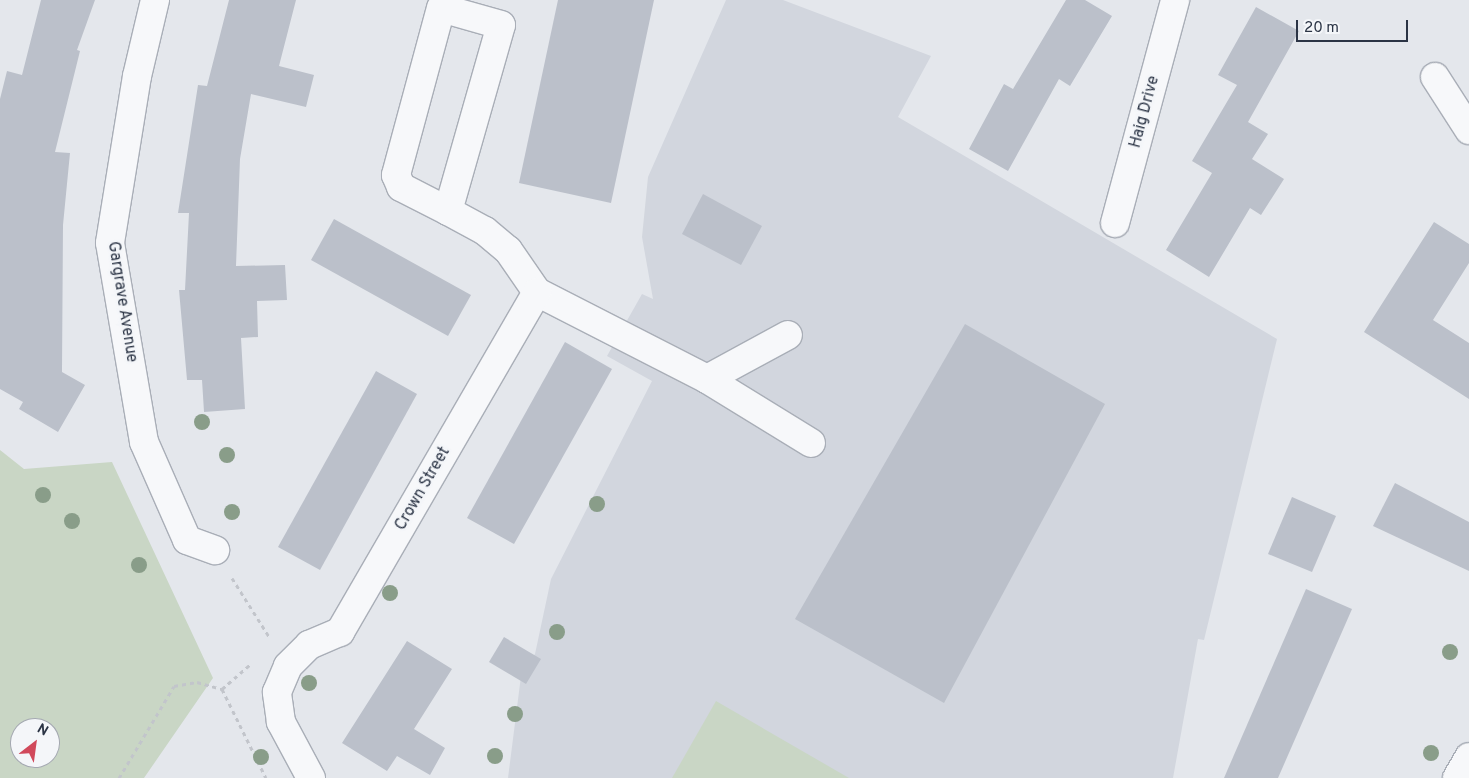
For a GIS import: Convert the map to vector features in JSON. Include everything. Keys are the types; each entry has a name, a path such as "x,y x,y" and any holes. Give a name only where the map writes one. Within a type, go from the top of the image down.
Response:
{"street":[{"name":"Gargrave Avenue","path":"155,0 137,76 110,243 144,442 187,540 214,550"},
{"name":"Haig Drive","path":"1115,223 1174,0"},
{"path":"448,211 501,25 441,8 396,175 401,186 485,231 508,250 537,292 707,380 811,443"},
{"path":"1435,77 1469,130"},
{"name":"Crown Street","path":"288,666 310,645 340,632 537,292"},
{"path":"707,380 788,335"},
{"path":"288,666 277,692 281,722 311,778"},
{"path":"1457,778 1469,757"}],"path":[{"path":"214,550 288,666"},
{"path":"222,689 252,664"},
{"path":"119,778 174,686 196,682 222,689 266,778"}],"shaded area":[{"path":"726,0 783,0 931,56 898,117 1277,339 1204,640 1198,639 1173,778 508,778 521,676 535,654 551,579 652,381 607,356 642,294 653,299 642,237 648,177"}],"green space":[{"path":"0,450 24,469 112,462 213,678 144,778 0,778"},
{"path":"716,701 849,778 672,778"}],"building":[{"path":"41,0 95,0 77,50 80,51 55,152 70,153 63,225 62,372 85,385 58,432 19,409 23,402 0,389 0,99 7,71 22,75"},
{"path":"229,0 296,0 279,66 314,75 306,107 251,94 240,159 236,266 285,265 287,300 257,301 258,337 241,338 245,409 204,412 202,380 187,380 179,290 185,290 189,213 178,213 198,85 207,86"},
{"path":"558,0 654,0 611,203 519,183"},
{"path":"1066,0 1085,0 1112,16 1070,86 1059,79 1008,171 969,149 1004,84 1013,89"},
{"path":"1256,7 1299,31 1248,122 1268,134 1252,159 1284,179 1261,215 1250,208 1209,277 1166,250 1212,173 1192,161 1237,85 1218,75"},
{"path":"703,194 762,226 741,265 682,234"},
{"path":"334,219 471,295 448,336 311,260"},
{"path":"1434,222 1469,244 1469,263 1433,320 1469,343 1469,399 1364,332"},
{"path":"965,324 1105,404 944,703 795,619"},
{"path":"565,342 612,369 514,544 467,518"},
{"path":"376,371 417,394 320,570 278,547"},
{"path":"1395,483 1469,522 1469,571 1373,526"},
{"path":"1292,497 1336,516 1312,572 1268,554"},
{"path":"1306,589 1352,609 1278,778 1224,778"},
{"path":"504,637 541,659 526,684 489,662"},
{"path":"407,641 452,669 414,729 445,748 430,775 397,756 387,771 342,743"}]}
